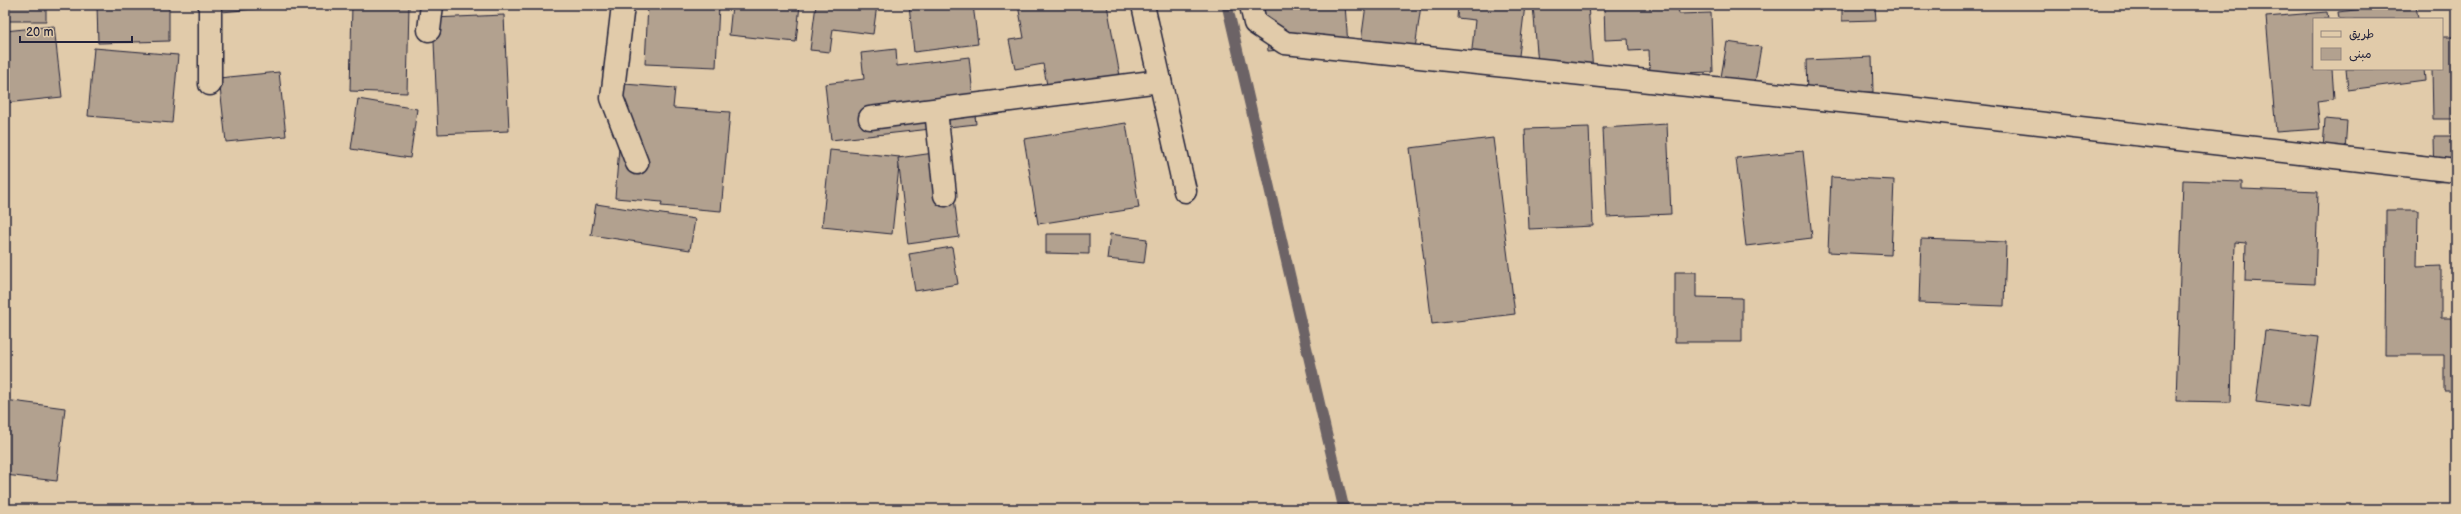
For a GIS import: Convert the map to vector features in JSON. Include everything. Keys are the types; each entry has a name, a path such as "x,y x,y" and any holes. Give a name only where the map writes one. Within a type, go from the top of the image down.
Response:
{"street":[{"path":"210,5 210,84"},
{"path":"429,30 432,5"},
{"path":"623,5 612,98 638,163"},
{"path":"1143,5 1185,190"},
{"path":"1251,5 1255,23 1285,43 1916,110 2456,171"},
{"path":"870,118 1160,81"},
{"path":"936,110 945,195"}],"building":[{"path":"5,5 46,5 46,21 5,21"},
{"path":"97,5 169,5 169,41 98,43"},
{"path":"210,5 297,5 211,13"},
{"path":"352,5 409,5 407,93 350,91"},
{"path":"648,5 719,5 716,67 645,64"},
{"path":"732,5 800,5 796,42 729,35"},
{"path":"816,5 877,5 873,34 833,29 830,52 810,50"},
{"path":"909,5 973,5 978,44 914,52"},
{"path":"1018,5 1107,5 1123,92 1051,106 1043,64 1015,69 1009,40 1024,38"},
{"path":"1264,5 1345,5 1348,45 1268,51"},
{"path":"1366,5 1421,5 1414,56 1360,49"},
{"path":"1458,5 1525,5 1518,64 1471,59 1475,20 1457,18"},
{"path":"1533,5 1588,5 1593,72 1539,76"},
{"path":"1604,5 1678,5 1679,14 1711,13 1713,72 1650,74 1649,50 1629,51 1628,39 1605,40"},
{"path":"1842,5 1899,6 1875,7 1876,20 1842,21"},
{"path":"2397,5 2416,5 2418,18 2339,18 2338,12"},
{"path":"2327,12 2328,18 2313,18 2313,70 2332,70 2334,99 2317,101 2320,129 2276,132 2266,17"},
{"path":"504,15 509,131 438,134 433,18"},
{"path":"54,26 62,97 5,103 5,31"},
{"path":"2443,37 2456,37 2456,181 2435,182 2434,136 2455,136 2454,119 2433,119 2432,70 2443,70"},
{"path":"1727,42 1761,47 1754,88 1720,83"},
{"path":"94,48 178,55 172,123 88,116"},
{"path":"896,49 897,66 969,57 976,124 831,140 825,84 864,79 861,53"},
{"path":"1872,57 1873,92 1807,95 1806,60"},
{"path":"2346,70 2424,70 2425,80 2348,90"},
{"path":"279,72 286,136 226,142 219,78"},
{"path":"624,84 675,88 673,108 730,112 721,211 661,206 662,202 615,198"},
{"path":"358,99 417,109 410,158 351,149"},
{"path":"2325,119 2347,121 2345,151 2323,149"},
{"path":"1126,123 1139,208 1038,224 1024,139"},
{"path":"1667,124 1671,214 1607,217 1603,128"},
{"path":"1589,127 1593,226 1529,229 1525,129"},
{"path":"1493,138 1515,314 1432,324 1410,148"},
{"path":"830,150 900,157 892,234 822,227"},
{"path":"948,151 959,237 908,244 898,158"},
{"path":"1803,151 1812,238 1746,246 1736,158"},
{"path":"1831,177 1894,180 1891,255 1828,252"},
{"path":"2183,180 2242,182 2242,189 2318,192 2315,284 2245,281 2246,243 2235,242 2231,402 2176,401"},
{"path":"596,204 695,219 690,250 591,235"},
{"path":"2386,210 2418,210 2417,267 2441,266 2441,318 2456,318 2456,391 2444,391 2444,355 2385,355"},
{"path":"1046,234 1089,234 1089,254 1046,253"},
{"path":"1110,234 1147,239 1144,263 1107,259"},
{"path":"1921,239 2006,242 2004,306 1919,303"},
{"path":"952,247 958,284 915,291 909,254"},
{"path":"1675,272 1696,272 1696,297 1742,298 1742,342 1675,342"},
{"path":"2265,331 2318,337 2309,408 2256,402"},
{"path":"5,400 65,408 57,481 5,475"}],"waterway":[{"path":"1227,5 1344,509"}]}
